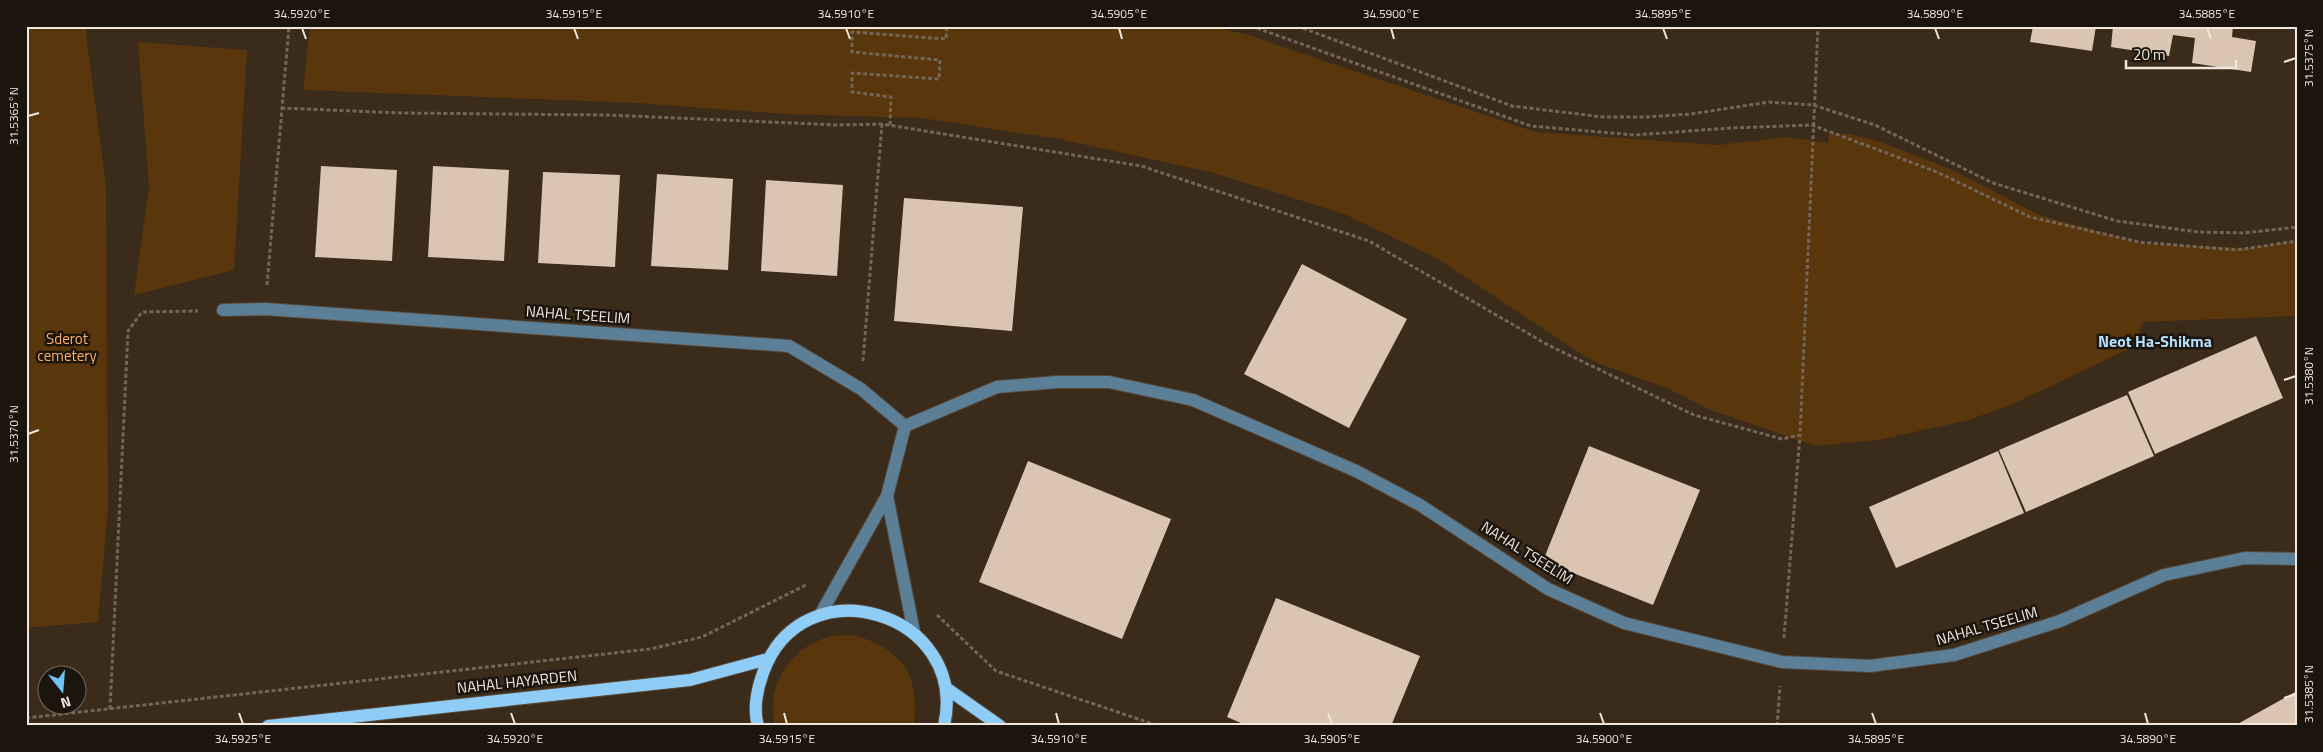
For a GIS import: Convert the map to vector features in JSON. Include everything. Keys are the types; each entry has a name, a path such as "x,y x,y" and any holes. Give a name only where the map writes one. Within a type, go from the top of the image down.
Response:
{"main road":[{"path":"758,726 757,690 768,659 781,640 799,625 820,615 852,610 885,616 914,632 934,657 946,688 947,714 944,726"},
{"name":"NAHAL HAYARDEN","path":"268,726 690,680 768,659"},
{"path":"946,688 1000,726"}],"street":[{"name":"NAHAL TSEELIM","path":"223,310 265,309 789,346 862,389 905,426 998,387 1057,382 1109,382 1193,400 1356,471 1420,505 1548,589 1624,623 1782,662 1870,666 1954,655 2060,621 2164,575 2245,558 2297,559"},
{"path":"820,615 886,496 905,426"},
{"path":"886,496 914,632"}],"path":[{"path":"265,309 289,26"},
{"path":"890,125 892,97 852,92 852,73 939,79 940,60 852,52 852,32 946,39 947,26"},
{"path":"1251,26 1531,126 1634,135 1730,128 1812,126 1937,172 2030,216 2140,242 2237,250 2297,241"},
{"path":"1297,26 1512,106 1603,117 1646,117 1691,114 1768,102 1814,105 1875,125 1993,184 2117,220 2198,232 2244,233 2297,227"},
{"path":"1777,726 1800,435 1812,126 1818,26"},
{"path":"281,108 402,113 608,115 838,125 882,124 1141,166 1368,241 1548,345 1694,415 1782,439 1800,435"},
{"path":"865,329 882,124"},
{"path":"110,709 128,332 142,312 223,310"}],"green space":[{"name":"Sderot cemetery","path":"26,26 85,26 106,186 108,509 98,622 26,628"},
{"path":"310,26 1205,26 1245,34 1536,132 1718,145 1788,137 1828,143 1829,134 1850,134 1881,142 1950,169 2042,216 2145,244 2250,248 2297,241 2297,316 2143,322 2135,346 2013,404 1969,420 1878,440 1816,446 1708,409 1669,389 1592,361 1438,259 1344,214 1214,173 1059,139 921,118 784,114 638,103 303,90"},
{"path":"138,42 247,50 234,270 134,295 149,187"},
{"path":"855,635 872,641 886,649 897,657 905,667 911,679 914,693 914,726 775,726 773,711 777,683 792,659 814,642 828,637"}],"building":[{"path":"2033,26 2096,26 2092,51 2030,42"},
{"path":"2113,26 2233,26 2232,37 2256,41 2251,72 2192,63 2195,38 2173,35 2169,56 2111,47"},
{"path":"321,166 397,170 392,261 315,257"},
{"path":"433,166 509,170 504,261 428,257"},
{"path":"543,172 620,175 615,267 538,263"},
{"path":"657,174 733,179 728,270 651,266"},
{"path":"766,180 843,185 837,276 761,271"},
{"path":"904,198 1023,207 1012,331 894,321"},
{"path":"1302,264 1407,319 1349,428 1244,374"},
{"path":"2256,336 2283,398 2155,454 2128,392"},
{"path":"2127,395 2154,456 2026,512 1999,450"},
{"path":"1589,446 1700,490 1653,605 1543,561"},
{"path":"1998,451 2024,513 1896,568 1869,507"},
{"path":"1028,461 1171,519 1122,639 979,582"},
{"path":"1276,598 1420,656 1391,726 1248,726 1227,717"},
{"path":"2297,691 2297,726 2234,726"}],"district":[{"name":"Neot Ha-Shikma","path":"2155,341"}]}
